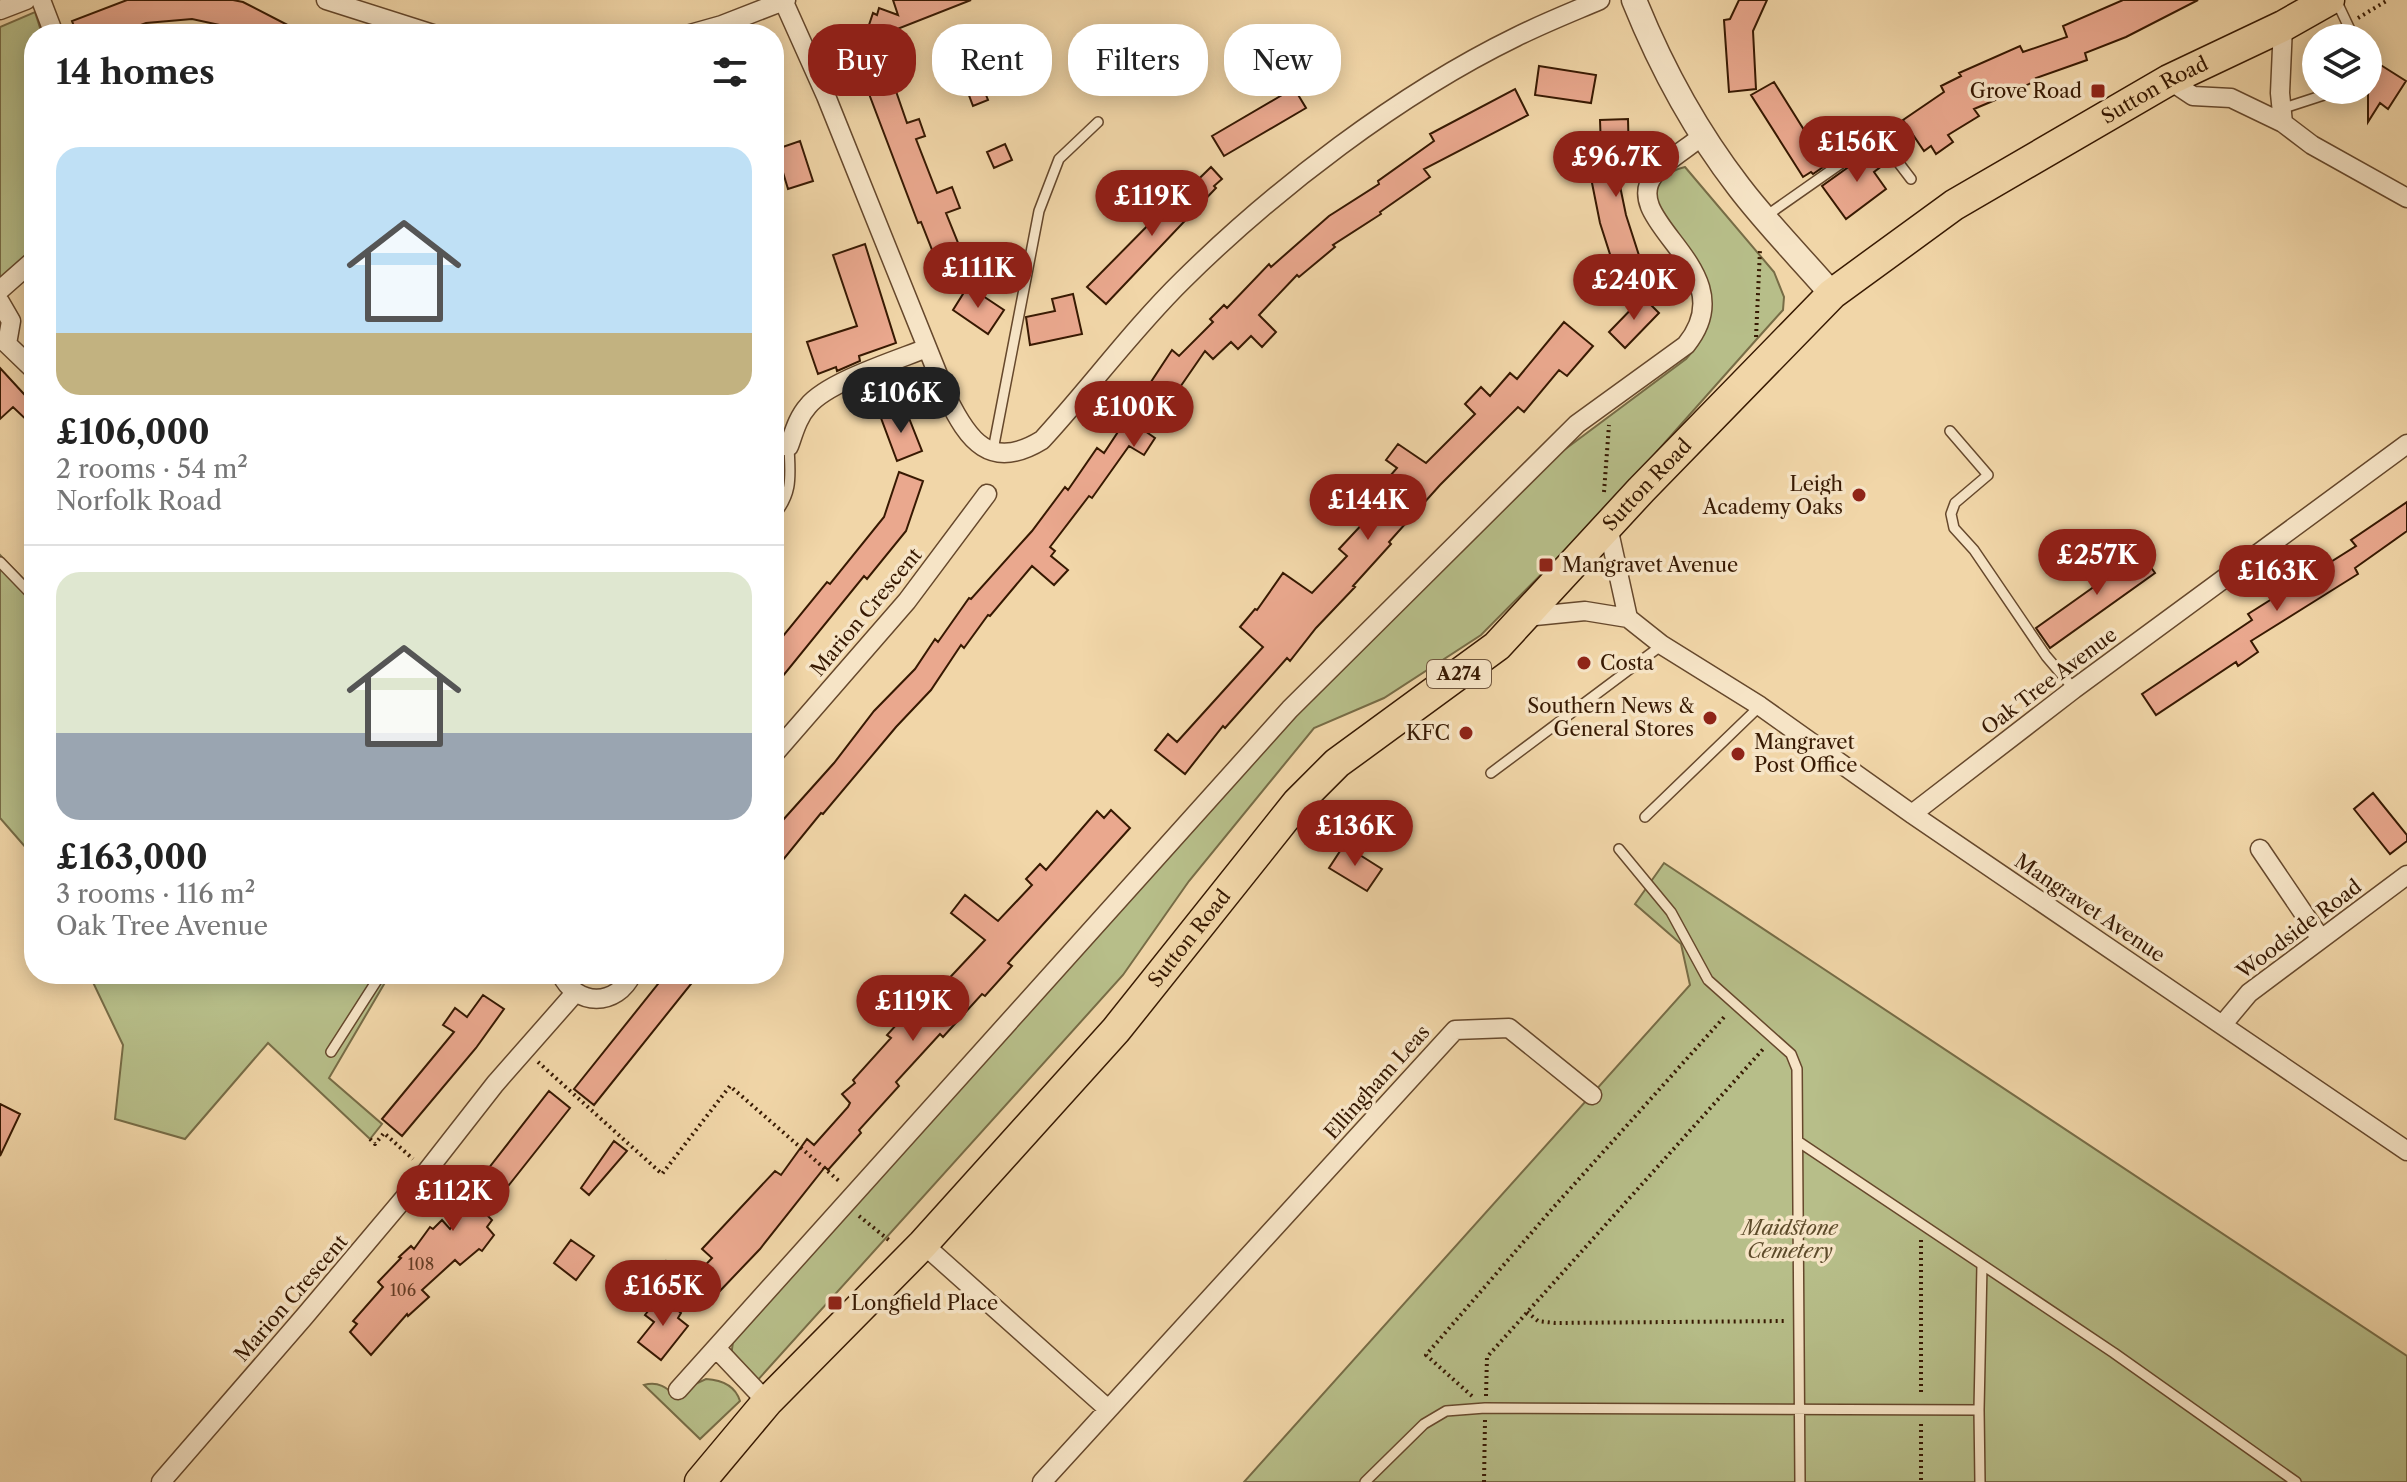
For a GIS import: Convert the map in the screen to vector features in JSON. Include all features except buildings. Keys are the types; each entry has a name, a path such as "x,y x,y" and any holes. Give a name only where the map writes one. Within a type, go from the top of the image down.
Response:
{"main road":[{"name":"Sutton Road","path":"700,1482 767,1402 916,1251 1116,1030 1297,803 1337,763 1497,646 1832,294 1954,205 2169,80 2283,26 2329,0"}],"street":[{"path":"0,10 26,0"},
{"path":"41,0 50,24"},
{"path":"326,0 402,24"},
{"path":"724,24 784,0 947,397 968,436 976,444 993,450 1024,449 1042,440 1123,344 1182,281 1239,227 1327,156 1470,62 1515,37 1600,0"},
{"path":"1634,0 1652,43 1702,136 1764,218 1832,294"},
{"path":"2282,116 2283,26"},
{"path":"2169,80 2193,96 2231,98 2282,116 2312,145 2407,198"},
{"path":"678,1390 1290,709 1577,424 1686,345 1702,319 1703,301 1699,281 1656,218 1648,191 1653,176 1702,136"},
{"path":"0,290 24,269"},
{"path":"0,302 11,321 4,344 24,361"},
{"path":"784,443 808,405 825,392 927,348"},
{"name":"Oak Tree Avenue","path":"1912,814 2074,689 2407,444"},
{"name":"Marion Crescent","path":"784,742 907,601 987,494"},
{"path":"1525,617 1585,611 1628,618 1608,527"},
{"name":"Mangravet Avenue","path":"1628,618 1662,645 1760,706 1912,814 2407,1151"},
{"path":"2260,849 2321,939"},
{"name":"Woodside Road","path":"2223,1024 2249,993 2407,875"},
{"path":"568,984 575,993 591,999 609,998 626,984"},
{"name":"Marion Crescent","path":"161,1482 575,993"},
{"name":"Ellingham Leas","path":"1108,1409 1455,1030 1509,1028 1592,1095"},
{"path":"916,1251 1108,1409 1042,1482"},
{"path":"716,1348 767,1402"}],"lane":[{"path":"2336,0 2347,24"},
{"path":"2282,116 2307,104"},
{"path":"993,450 1039,211 1059,159 1098,122"},
{"path":"1764,218 1873,141 1882,141 1911,179"},
{"path":"1950,431 1988,475 1955,503 1951,514 1954,528 1974,550 2038,645 2074,689"},
{"path":"784,456 790,488 784,498"},
{"path":"0,562 24,587"},
{"path":"1491,773 1662,645"},
{"path":"1645,817 1760,706"},
{"path":"1619,849 1671,912 1708,980 1791,1054 1797,1069 1800,1482"},
{"path":"331,1052 375,984"},
{"path":"1799,1142 2114,1353 2296,1482"},
{"path":"1980,1482 1982,1265"},
{"path":"1365,1482 1424,1424 1446,1411 1485,1408 1979,1410"}],"path":[{"path":"1755,375 1760,250"},
{"path":"1608,527 1603,505 1611,399"},
{"path":"1485,1408 1426,1355 1552,1209 1736,1005"},
{"path":"1484,1482 1487,1357 1773,1038"},
{"path":"524,1050 662,1174 730,1086 850,1199 916,1251"},
{"path":"370,1139 375,1144 384,1133 427,1171"},
{"path":"1921,1224 1921,1482"},
{"path":"1527,1312 1538,1321 1555,1323 1800,1321"}],"green space":[{"path":"35,12 39,24 24,24 24,258 0,281 0,27"},
{"path":"1685,167 1774,272 1784,297 1783,310 1604,511 1481,635 1384,698 1314,728 1189,881 1123,975 756,1382 731,1356 733,1342 1300,709 1552,459 1693,351 1708,323 1709,292 1696,262 1667,228 1654,202 1660,182 1671,172"},
{"path":"0,555 24,580 24,846 0,818"},
{"name":"Maidstone Cemetery","path":"1664,863 2407,1356 2407,1482 1244,1482 1690,985 1681,944 1635,904"},
{"path":"94,984 384,984 329,1078 382,1124 370,1139 268,1043 185,1139 115,1119 123,1045"},
{"path":"706,1379 727,1384 740,1401 700,1439 644,1385 660,1385 680,1399 693,1385"}],"place":[{"name":"Grove Road","path":"2098,91"},
{"name":"Leigh Academy Oaks","path":"1859,495"},
{"name":"Mangravet Avenue","path":"1546,565"},
{"name":"Costa","path":"1584,663"},
{"name":"Southern News & General Stores","path":"1710,718"},
{"name":"KFC","path":"1466,733"},
{"name":"Mangravet Post Office","path":"1738,754"},
{"name":"Longfield Place","path":"835,1303"}]}
